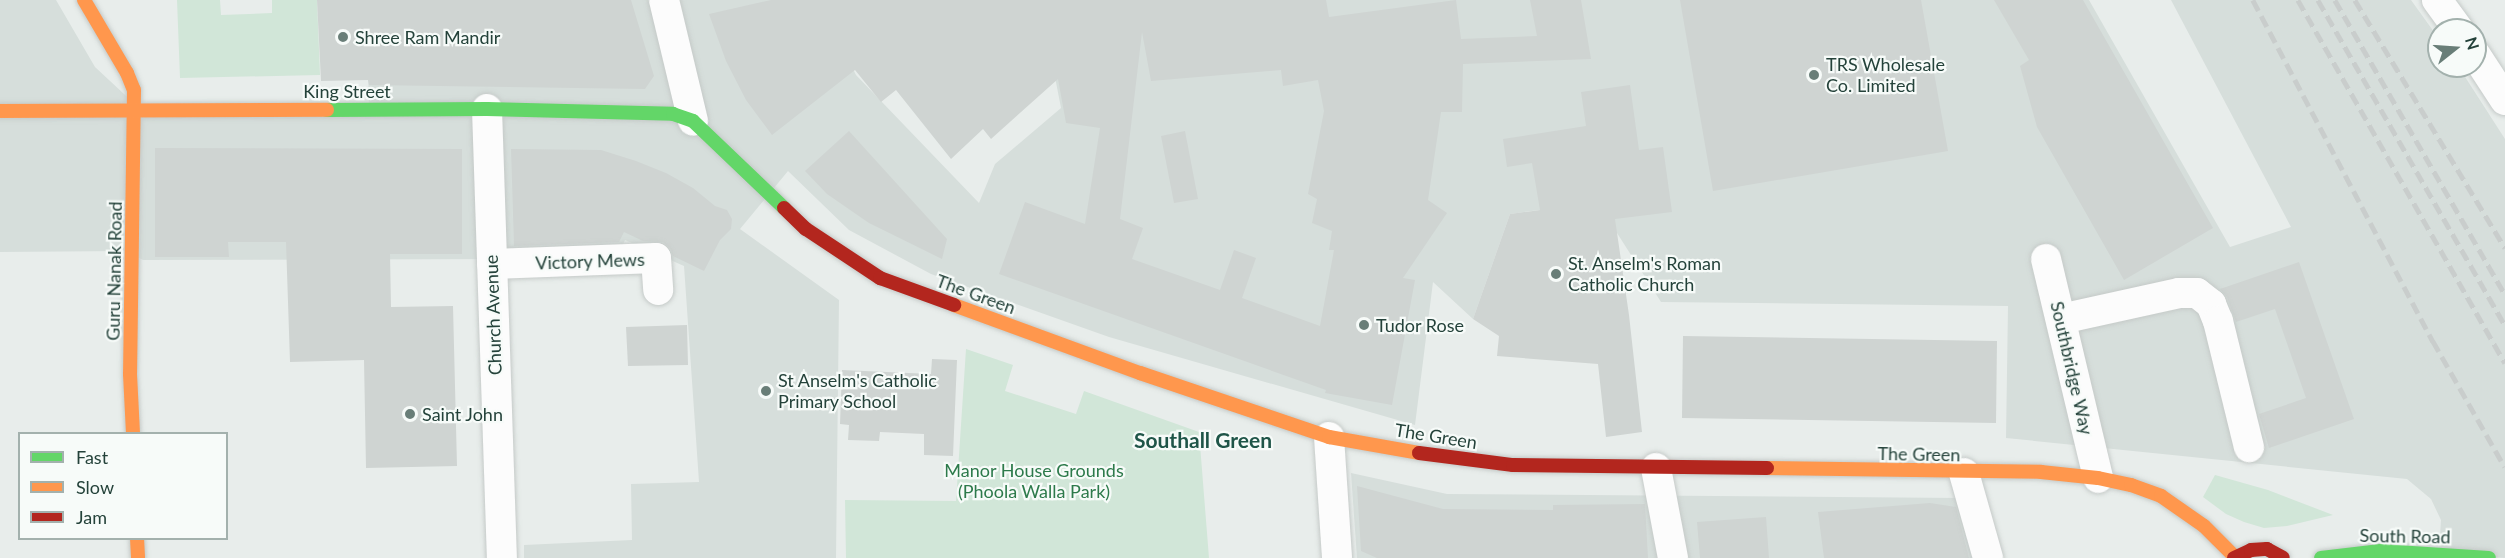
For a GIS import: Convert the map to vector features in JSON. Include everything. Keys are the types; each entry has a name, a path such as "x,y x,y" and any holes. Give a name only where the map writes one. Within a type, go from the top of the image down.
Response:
{"street":[{"name":"Guru Nanak Road","path":"84,0 127,73 134,90 130,374 133,432"},
{"path":"664,0 693,121"},
{"path":"2437,0 2450,18"},
{"path":"2487,72 2505,100"},
{"name":"King Street","path":"0,111 487,109 650,111 672,114 693,121"},
{"name":"Church Avenue","path":"487,109 502,558"},
{"name":"The Green","path":"693,121 806,230 880,278 1140,373 1329,437 1454,459 1513,465 1964,473 2041,472 2098,478 2131,485 2161,496 2204,526 2235,557"},
{"name":"Victory Mews","path":"492,264 656,258 658,290"},
{"name":"Southbridge Way","path":"2046,259 2098,478"},
{"path":"2061,319 2179,293 2197,293 2211,304 2218,321 2249,447"},
{"path":"1329,437 1337,558"},
{"path":"1656,468 1673,558"},
{"path":"1964,473 1988,558"},
{"path":"137,540 138,558"},
{"path":"2235,557 2251,550 2267,549 2283,558"},
{"name":"South Road","path":"2321,558 2380,551 2489,558"}],"shaded area":[{"path":"0,0 56,0 95,67 138,107 369,105 366,0 818,0 856,75 979,203 995,164 1061,108 1040,0 2089,0 2230,247 2291,227 2171,0 2411,0 2427,22 2427,78 2466,78 2505,139 2505,558 2439,553 2441,520 2431,499 2407,479 2006,438 2008,306 1661,302 1617,233 1539,210 1510,214 1473,319 1433,282 1415,425 1109,337 931,274 849,230 788,171 740,229 839,300 836,558 524,558 524,545 632,540 631,484 699,482 684,266 625,240 618,255 509,259 143,260 126,251 0,252"},
{"path":"1351,473 1447,494 1960,498 1973,558 1357,558"}],"green space":[{"path":"177,0 220,0 221,15 272,13 272,0 317,0 320,75 180,78"},
{"name":"Manor House Grounds (Phoola Walla Park)","path":"966,349 1013,365 1005,391 1076,414 1084,391 1199,432 1209,558 846,558 845,500 956,501"},
{"path":"2215,475 2268,490 2333,515 2287,526 2264,528 2244,522 2226,514 2203,497"}],"building":[{"path":"317,0 631,0 654,76 645,89 369,85 368,80 321,81"},
{"path":"771,0 1326,0 1329,17 1456,0 1461,39 1537,36 1530,0 1581,0 1591,59 1463,64 1462,112 1441,112 1428,200 1447,213 1403,278 1415,280 1392,405 1325,393 1326,390 999,274 1025,202 1085,224 1100,128 1066,123 1058,79 991,139 983,129 951,159 896,90 881,102 855,70 772,135 746,100 726,61 709,14","holes":["1142,32 1151,81 1281,70 1283,86 1318,80 1324,111 1308,194 1317,199 1312,223 1332,231 1329,250 1334,250 1320,326 1242,298 1256,258 1234,250 1220,290 1132,259 1143,228 1120,219"]},
{"name":"TRS Wholesale Co. Limited","path":"1680,0 1921,0 1948,151 1713,191"},
{"path":"1994,0 2083,0 2213,228 2124,280 2037,127 2020,66 2029,60"},
{"path":"1630,85 1639,150 1663,147 1672,212 1615,219 1629,315 1642,432 1606,437 1598,364 1497,356 1499,336 1473,319 1510,214 1540,210 1532,163 1507,167 1503,139 1586,126 1581,92"},
{"path":"849,131 947,239 942,259 869,223 827,194 805,171"},
{"path":"1185,131 1198,199 1174,203 1161,136"},
{"path":"155,148 462,149 462,254 390,254 391,307 453,306 457,466 366,468 364,360 290,362 286,242 228,242 229,257 155,257"},
{"path":"511,149 601,150 636,161 666,173 693,188 715,206 727,210 732,219 731,229 720,240 704,271 673,256 670,248 663,242 643,241 624,232 619,242 514,246"},
{"path":"2299,262 2354,419 2269,448 2259,414 2306,398 2275,309 2236,322 2227,297 2220,289"},
{"path":"687,325 688,365 628,366 626,327"},
{"path":"1683,336 1997,341 1996,423 1682,418"},
{"path":"932,359 957,360 953,456 924,455 924,434 880,432 879,441 848,440 849,425 840,424 842,370 931,374"},
{"path":"1357,486 1443,509 1553,510 1553,505 1645,504 1648,558 1377,558 1361,551"},
{"path":"1930,503 1956,507 1969,558 1824,558 1818,512"},
{"path":"1766,517 1769,558 1700,558 1697,522"}],"railway":[{"path":"2253,0 2433,341 2505,467"},
{"path":"2298,0 2505,363"},
{"path":"2318,0 2505,325"},
{"path":"2335,0 2505,294"},
{"path":"2355,0 2505,248"}],"traffic: fast":[{"path":"327,110 487,109 673,114 693,121 784,208"},
{"path":"2321,558 2381,551 2489,558"}],"traffic: slow":[{"path":"84,0 127,73 134,90 130,374 133,432"},
{"path":"0,111 327,110"},
{"path":"954,305 1140,373 1329,437 1419,453"},
{"path":"1767,468 2041,472 2098,478 2131,485 2161,496 2204,526 2235,557"},
{"path":"137,540 138,558"}],"traffic: jam":[{"path":"784,208 806,229 880,278 954,305"},
{"path":"1419,453 1513,465 1767,468"},
{"path":"2234,558 2251,550 2267,549 2283,558"}],"place":[{"name":"Shree Ram Mandir","path":"343,37"},
{"name":"TRS Wholesale Co. Limited","path":"1814,75"},
{"name":"St. Anselm's Roman Catholic Church","path":"1556,274"},
{"name":"Tudor Rose","path":"1364,325"},
{"name":"St Anselm's Catholic Primary School","path":"766,391"},
{"name":"Saint John","path":"410,414"}],"district":[{"name":"Southall Green","path":"1203,440"}]}
